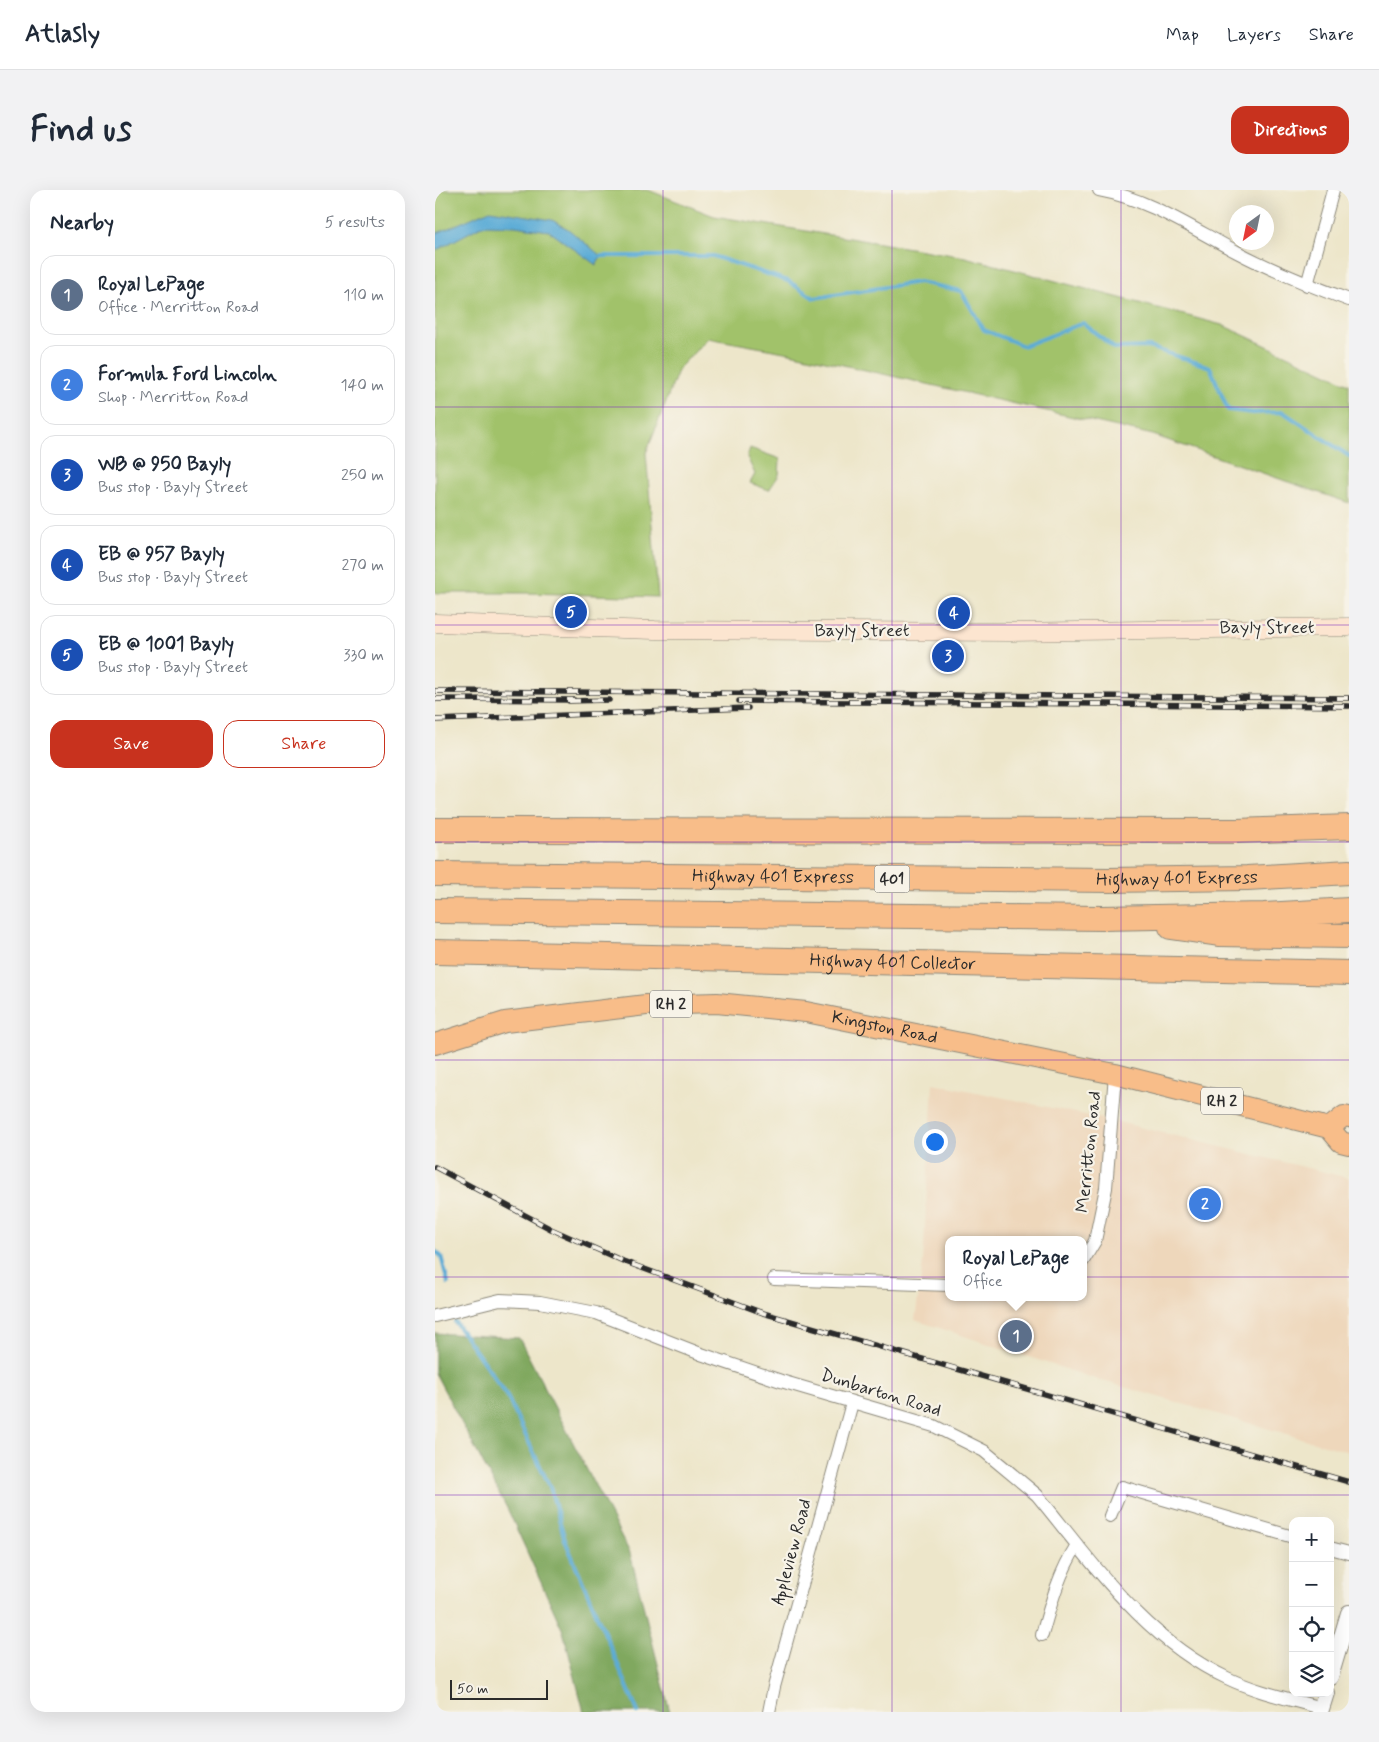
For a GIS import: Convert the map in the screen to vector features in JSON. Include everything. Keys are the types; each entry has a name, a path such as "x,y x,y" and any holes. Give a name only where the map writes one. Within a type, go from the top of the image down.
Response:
{"highway":[{"path":"435,830 1237,831 1349,827"},
{"name":"Highway 401 Express","path":"435,874 1109,880 1247,878 1349,872"},
{"name":"Highway 401 Express","path":"435,911 1102,918 1264,915 1349,910"},
{"path":"1102,918 1219,934 1349,936"},
{"name":"Highway 401 Collector","path":"435,952 1349,973"}],"main road":[{"name":"Bayly Street","path":"435,623 655,630 1009,632 1349,627"},
{"name":"Kingston Road","path":"435,1044 505,1022 646,1005 717,1003 806,1012 1115,1074 1329,1128 1341,1142 1349,1144"},
{"path":"1329,1128 1344,1116 1349,1117"}],"street":[{"path":"1099,190 1117,193 1165,213 1236,252 1307,285 1349,300"},
{"path":"1307,285 1333,190"},
{"name":"Merritton Road","path":"1087,1254 1095,1241 1106,1188 1115,1074"},
{"path":"774,1279 945,1285"},
{"name":"Dunbarton Road","path":"435,1316 500,1300 540,1302 596,1314 701,1354 853,1403 934,1426 984,1451 1037,1495 1146,1624 1185,1654 1227,1679 1322,1705"},
{"name":"Appleview Road","path":"769,1712 779,1669 853,1403"},
{"path":"1111,1516 1122,1487 1289,1536"},
{"path":"1042,1635 1055,1589 1067,1560 1077,1544"},
{"path":"1334,1549 1349,1553"},
{"path":"1334,1664 1349,1613"}],"shaded area":[{"path":"933,1083 1118,1122 1349,1178 1349,1452 1096,1379 915,1320 923,1262"}],"green space":[{"path":"435,190 648,190 714,216 965,257 1222,325 1349,384 1349,503 1153,435 790,353 708,338 679,368 646,453 658,597 528,593 435,593"},
{"path":"750,448 780,459 779,475 769,490 750,483 755,474 747,457"},
{"path":"435,1333 519,1338 630,1553 670,1712 584,1712 563,1631 508,1510 435,1373"}],"water":[{"path":"490,210 552,220 568,229 601,256 596,265 549,231 515,226 483,225 435,251 435,234"}],"waterway":[{"path":"601,256 713,256 788,281 814,298 919,282 961,291 984,330 1024,346 1083,323 1114,348 1149,347 1210,367 1228,410 1253,413 1283,412 1349,456"},
{"path":"435,1251 441,1256 448,1283"},
{"path":"455,1322 506,1394 550,1487 565,1540 638,1712"}],"railway":[{"path":"435,691 1349,698"},
{"path":"435,699 574,700"},
{"path":"569,701 609,700"},
{"path":"739,701 1349,706"},
{"path":"435,720 748,708"},
{"path":"435,1167 551,1229 623,1261 763,1313 1349,1482"}],"place":[{"name":"EB @ 1001 Bayly","path":"571,612"},
{"name":"EB @ 957 Bayly","path":"954,613"},
{"name":"WB @ 950 Bayly","path":"948,656"},
{"name":"Formula Ford Lincoln","path":"1205,1204"},
{"name":"Royal LePage","path":"1016,1336"}]}
